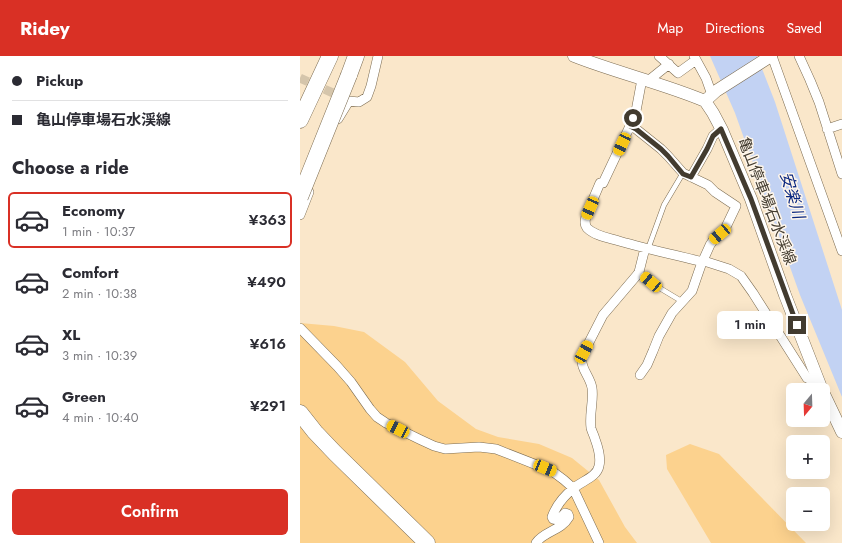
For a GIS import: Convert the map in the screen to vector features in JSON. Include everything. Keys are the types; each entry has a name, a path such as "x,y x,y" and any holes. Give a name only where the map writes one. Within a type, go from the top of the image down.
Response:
{"highway":[{"path":"300,95 318,56"},
{"path":"300,120 330,56"},
{"path":"300,197 356,56"},
{"path":"300,413 314,432 427,543"},
{"path":"300,431 427,543"}],"main road":[{"path":"574,56 683,92 711,96 771,57"},
{"name":"亀山停車場石水渓線","path":"711,96 713,113 751,199 785,295 819,383"},
{"name":"亀山停車場石水渓線","path":"830,407 842,432"}],"street":[{"path":"335,94 349,101 359,102 366,97 371,86 378,56"},
{"path":"659,56 678,73 697,57 706,78 711,96"},
{"path":"799,56 819,102 842,174"},
{"path":"771,57 842,250"},
{"path":"669,64 645,80 630,126 603,183 600,183 586,216 586,227 600,235 646,249 703,261 729,269 741,276 807,378 813,383"},
{"path":"300,215 338,118 349,101"},
{"path":"827,129 842,124"},
{"path":"630,126 661,149 687,175 708,185 715,192 736,206 725,229 710,245 692,292 672,313 662,329 647,365 640,375"},
{"path":"687,175 707,149 713,136 721,129"},
{"path":"536,543 542,537 559,528 567,520 569,517 568,514 565,513 557,519 553,519 552,517 567,494 573,488 595,474 598,469 600,462 598,449 591,429 590,414 592,387 584,369 582,356 603,315 639,272 646,249"},
{"path":"300,328 302,332 316,344 351,382 377,417 386,423 434,446 445,449 480,447 496,449 552,471 573,488 599,543"}],"lane":[{"path":"646,249 664,205 687,175"},
{"path":"639,272 682,302"}],"shaded area":[{"path":"300,323 334,326 364,332 405,362 438,401 476,429 498,437 539,444 572,458 599,480 625,527 637,543 300,543"},
{"path":"690,444 719,454 786,523 786,531 794,531 806,543 711,543 667,469 666,455"}],"water":[{"name":"安楽川","path":"710,56 757,56 775,102 842,310 842,397 800,295 735,113"}],"tunnel":[{"path":"300,78 335,94"}],"route":[{"path":"633,118 630,126 661,149 683,174 691,177 713,136 721,129 751,199 797,325"}]}
